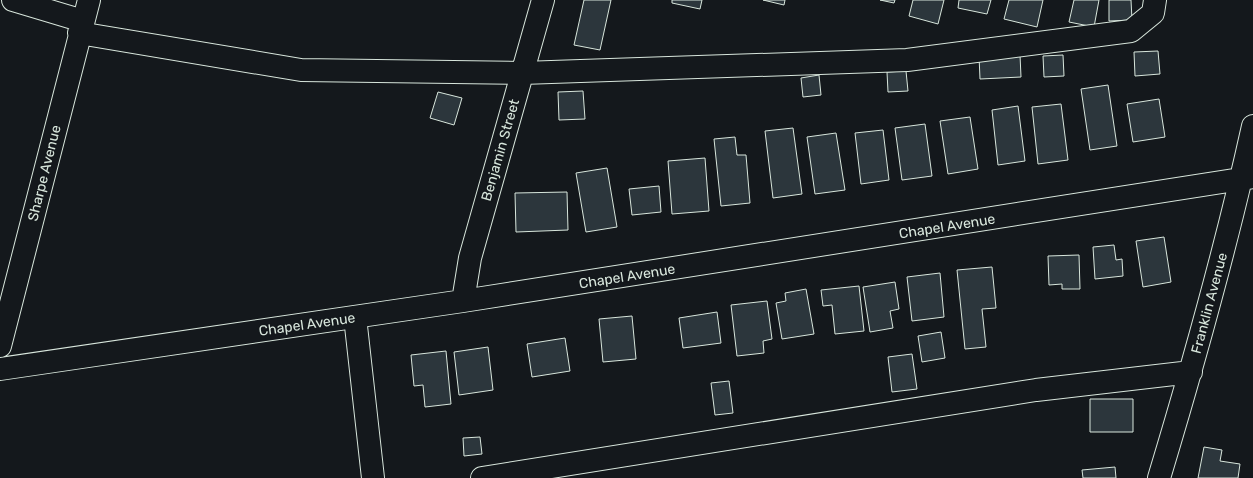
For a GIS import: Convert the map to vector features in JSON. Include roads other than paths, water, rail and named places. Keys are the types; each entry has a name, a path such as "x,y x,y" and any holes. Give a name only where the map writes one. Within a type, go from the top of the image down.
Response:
{"street":[{"path":"13,0 81,27 301,70 522,73 907,60 1131,31 1153,13 1155,0"},
{"name":"Sharpe Avenue","path":"0,346 89,0"},
{"name":"Benjamin Street","path":"463,301 470,258 543,0"},
{"name":"Franklin Avenue","path":"1159,478 1247,178 1253,126"},
{"name":"Chapel Avenue","path":"0,369 463,301 1247,178"},
{"path":"355,317 373,478"},
{"path":"482,478 1036,390 1191,372"}]}
